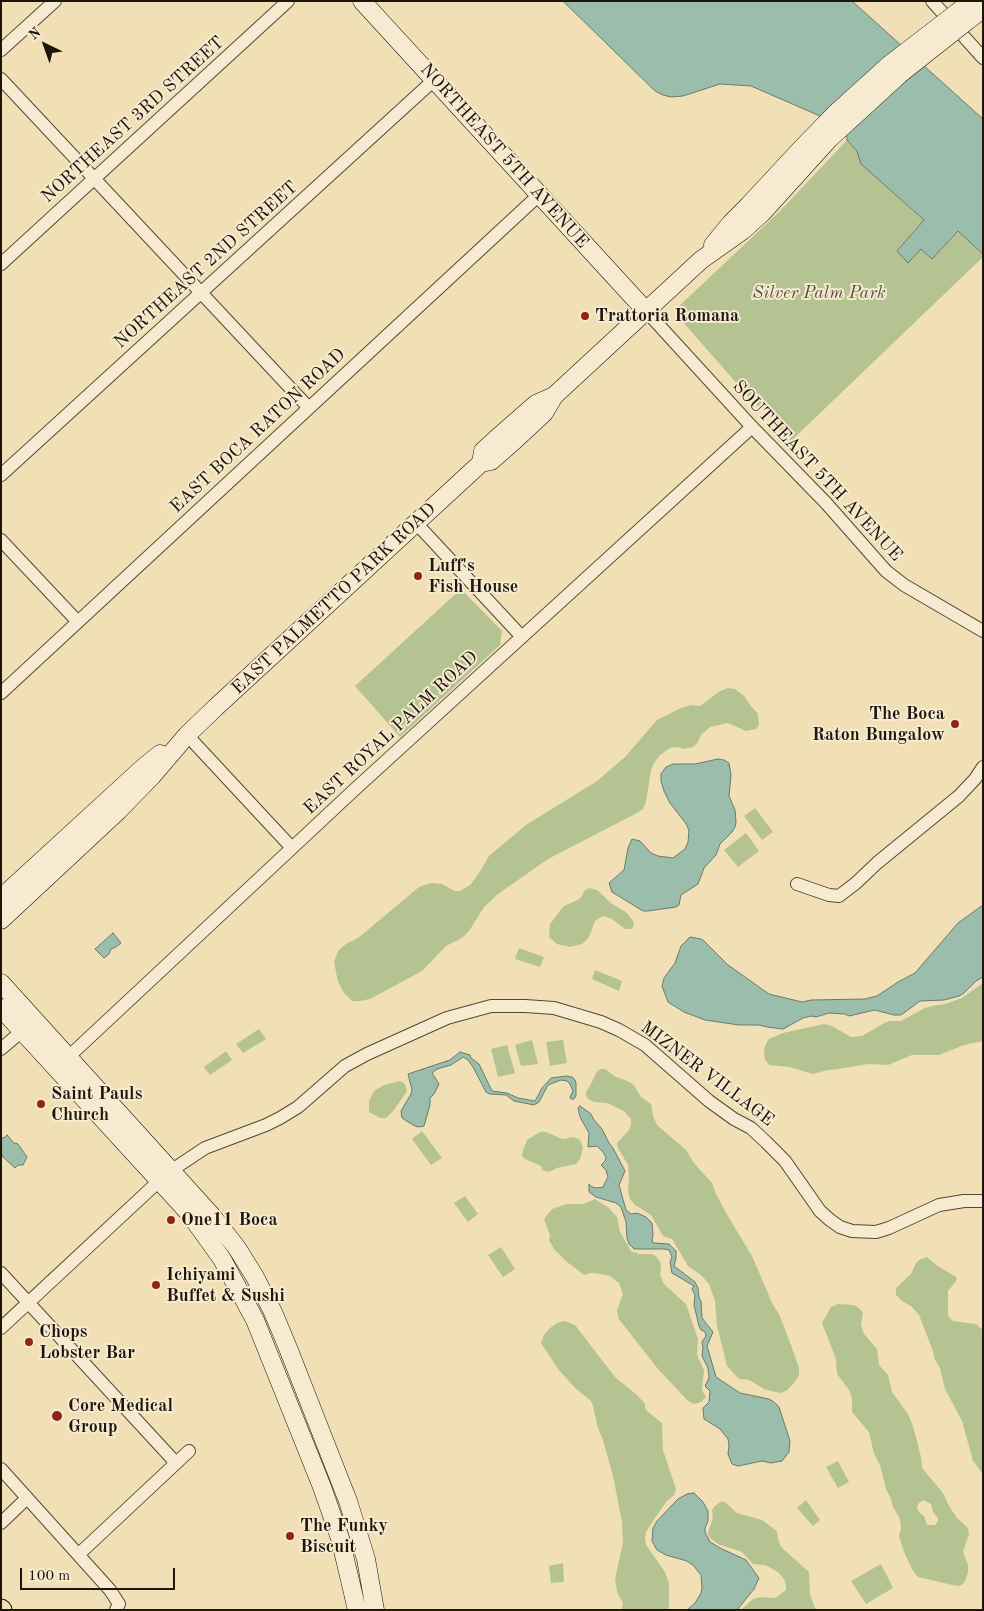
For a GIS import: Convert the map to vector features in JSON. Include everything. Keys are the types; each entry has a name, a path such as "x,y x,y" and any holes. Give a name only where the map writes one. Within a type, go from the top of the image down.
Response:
{"main road":[{"name":"NORTHEAST 5TH AVENUE","path":"362,1 646,311"},
{"name":"EAST PALMETTO PARK ROAD","path":"1,898 144,767 187,735 481,463 491,461 544,413 554,396 701,260 731,222 782,180 828,121 889,65 962,16 983,9"},
{"name":"EAST PALMETTO PARK ROAD","path":"1,920 118,811 152,776 187,735"},
{"path":"1,983 62,1063 165,1176 212,1216 238,1248 273,1312 348,1501 366,1560 375,1610"},
{"path":"1,1008 22,1031 62,1063"},
{"path":"165,1176 189,1213 212,1243 255,1320 322,1487 340,1538 357,1610"}],"street":[{"path":"1,50 55,1"},
{"name":"NORTHEAST 3RD STREET","path":"1,264 288,1"},
{"path":"932,1 962,16 983,58"},
{"path":"1,78 309,408"},
{"name":"NORTHEAST 2ND STREET","path":"1,475 434,80"},
{"name":"EAST BOCA RATON ROAD","path":"1,693 539,195"},
{"name":"SOUTHEAST 5TH AVENUE","path":"646,311 752,427 826,503 892,577 983,631"},
{"name":"EAST ROYAL PALM ROAD","path":"62,1063 292,848 752,427"},
{"path":"416,523 522,637"},
{"path":"1,540 78,622"},
{"path":"187,735 292,848"},
{"path":"797,884 829,895 839,896 959,796 983,767"},
{"name":"MIZNER VILLAGE","path":"1,1328 165,1176 205,1148 280,1118 298,1107 345,1066 367,1054 447,1018 491,1006 554,1008 586,1017 619,1030 645,1045 709,1101 734,1119 751,1128 785,1161 820,1211 830,1220 852,1231 876,1232 939,1205 964,1201 983,1202"},
{"path":"1,1049 22,1031"},
{"path":"1,1273 176,1463"},
{"path":"79,1554 189,1451"},
{"path":"1,1469 110,1590 117,1607"},
{"path":"1,1522 28,1498"}],"green space":[{"name":"Silver Palm Park","path":"847,140 857,151 861,164 924,220 897,251 908,262 921,249 932,259 958,231 983,254 983,257 791,441 746,394 678,317 676,309 781,210"},
{"path":"461,589 502,631 500,645 400,737 355,686"},
{"path":"728,688 735,689 744,696 758,714 759,725 756,729 746,731 728,723 723,724 710,727 701,735 693,747 684,749 678,747 670,748 660,755 654,763 643,809 548,859 498,894 484,907 469,931 462,938 446,946 422,971 370,999 352,1001 344,993 338,982 334,962 338,951 346,944 358,938 419,887 431,883 442,884 455,891 460,891 470,885 489,856 526,825 597,781 625,757 657,720 681,708 691,705 700,706 720,691"},
{"path":"755,808 773,832 762,840 744,816"},
{"path":"746,833 759,851 738,867 724,850"},
{"path":"589,888 597,890 611,903 627,913 634,926 631,929 625,929 612,919 603,916 595,921 589,937 582,944 570,947 557,944 549,937 550,924 564,906 578,900 584,891"},
{"path":"519,948 544,957 540,967 515,959"},
{"path":"595,970 622,981 619,991 592,979"},
{"path":"983,983 983,1041 964,1045 939,1055 912,1055 888,1065 868,1064 813,1074 789,1067 770,1065 765,1060 764,1049 769,1039 783,1033 824,1024 832,1026 851,1037 862,1036 884,1023 901,1021 925,1008 962,998"},
{"path":"259,1029 266,1039 243,1053 236,1044"},
{"path":"532,1040 538,1064 521,1066 515,1045"},
{"path":"563,1040 567,1063 550,1066 546,1042"},
{"path":"507,1045 515,1073 498,1077 491,1049"},
{"path":"226,1051 232,1060 210,1075 204,1067"},
{"path":"600,1069 605,1069 616,1077 633,1084 641,1097 651,1104 657,1125 686,1150 694,1163 712,1183 729,1218 752,1256 791,1345 799,1368 799,1375 786,1391 775,1392 764,1389 749,1380 739,1379 727,1366 717,1326 715,1301 709,1284 701,1275 688,1266 672,1239 663,1236 651,1215 635,1205 630,1199 628,1192 628,1165 617,1143 629,1130 631,1119 624,1111 607,1103 594,1102 588,1099 586,1095 596,1073"},
{"path":"400,1081 405,1084 407,1091 386,1118 380,1118 369,1112 369,1101 374,1091 384,1085"},
{"path":"422,1131 442,1158 431,1165 412,1139"},
{"path":"540,1132 546,1132 562,1139 574,1137 580,1140 583,1148 580,1159 576,1164 557,1168 549,1172 542,1170 541,1166 525,1159 522,1156 527,1140"},
{"path":"465,1196 478,1214 468,1222 454,1203"},
{"path":"595,1199 609,1208 617,1217 620,1232 631,1251 656,1256 660,1262 660,1275 664,1284 686,1304 698,1339 697,1355 704,1370 702,1390 706,1397 701,1402 694,1404 688,1401 658,1369 618,1318 617,1310 623,1294 619,1283 610,1276 602,1274 590,1273 584,1275 554,1249 549,1240 550,1235 544,1219 552,1209 567,1204 584,1204"},
{"path":"501,1247 515,1269 503,1277 488,1255"},
{"path":"927,1257 956,1277 957,1280 948,1291 948,1316 953,1321 976,1324 983,1330 983,1474 973,1461 962,1421 945,1389 940,1368 935,1360 919,1315 911,1306 896,1295 896,1288 911,1274 916,1263"},
{"path":"838,1304 854,1305 863,1313 861,1325 864,1334 877,1349 879,1365 888,1375 892,1392 908,1414 913,1426 922,1468 943,1493 957,1518 968,1528 969,1534 963,1552 968,1565 968,1573 964,1583 960,1586 918,1577 904,1552 899,1536 901,1529 900,1519 886,1489 869,1432 852,1412 852,1399 849,1390 837,1374 836,1359 822,1323 831,1307","holes":["923,1500 931,1504 933,1512 938,1518 935,1525 927,1525 924,1516 917,1508 918,1504"]},
{"path":"565,1321 575,1325 615,1377 637,1395 645,1404 648,1412 662,1423 663,1450 676,1489 674,1495 667,1501 646,1532 645,1538 646,1545 665,1572 669,1584 669,1610 622,1610 623,1603 617,1592 615,1579 623,1543 622,1522 613,1476 593,1406 591,1401 575,1388 558,1369 541,1343 544,1335 550,1328 557,1323"},
{"path":"838,1461 849,1482 838,1488 826,1467"},
{"path":"806,1500 820,1520 813,1526 797,1508"},
{"path":"722,1501 737,1513 762,1520 777,1531 781,1547 809,1572 810,1595 816,1610 741,1610 753,1599 761,1597 775,1598 786,1590 786,1585 778,1572 765,1565 753,1564 742,1552 718,1544 709,1537 708,1532 713,1518 712,1510"},
{"path":"563,1563 564,1582 551,1583 549,1566"},
{"path":"881,1564 893,1588 866,1604 851,1581"}],"shaded area":[{"path":"563,1 852,1 983,119 983,254 958,231 932,259 921,249 908,263 897,251 924,220 861,164 857,151 847,140 847,137 820,116 751,86 720,84 683,96 671,97 663,95 655,91"},
{"path":"718,759 729,763 731,775 729,796 735,810 736,822 732,832 720,844 716,855 704,868 698,884 681,895 679,905 676,907 648,911 643,911 612,892 609,883 624,870 628,848 632,839 640,841 651,853 658,856 673,858 685,849 689,831 687,825 670,803 661,781 661,774 666,767 673,764 695,764"},
{"path":"983,905 983,977 959,996 944,1000 920,1001 901,1015 875,1010 849,1016 829,1013 803,1018 783,1029 759,1025 739,1025 705,1020 684,1012 668,1002 662,986 664,978 675,963 681,946 690,937 704,941 728,965 769,994 802,1002 811,1000 865,999 877,996 915,973 958,923"},
{"path":"113,933 121,943 111,949 104,958 95,949"},
{"path":"460,1052 470,1055 479,1064 492,1091 535,1101 542,1088 551,1078 566,1076 572,1077 575,1080 576,1096 574,1099 571,1099 573,1091 570,1084 567,1081 561,1080 548,1085 539,1102 534,1105 514,1101 506,1095 490,1094 486,1092 468,1060 463,1057 451,1065 437,1069 432,1073 439,1084 430,1098 424,1126 418,1127 402,1118 401,1111 412,1090 408,1074 450,1060"},
{"path":"580,1106 591,1114 602,1129 625,1171 619,1185 626,1210 631,1214 637,1213 646,1217 652,1223 653,1243 669,1244 676,1251 674,1266 695,1282 701,1301 702,1318 713,1332 707,1346 716,1377 740,1393 769,1399 779,1407 790,1441 789,1452 782,1461 771,1463 762,1461 738,1466 732,1464 728,1454 728,1439 720,1429 704,1419 703,1408 709,1402 710,1391 705,1386 709,1378 708,1368 702,1356 702,1342 706,1336 699,1326 694,1305 695,1295 692,1289 694,1286 672,1273 670,1262 672,1257 669,1250 634,1249 629,1244 627,1238 626,1222 621,1207 616,1203 596,1197 589,1192 589,1184 592,1187 603,1187 608,1177 606,1170 601,1165 606,1157 597,1146 588,1147 589,1133 580,1117 578,1108"},
{"path":"7,1135 14,1143 18,1144 27,1157 23,1165 18,1165 15,1168 2,1156 1,1137 4,1138"},
{"path":"694,1493 703,1502 708,1511 705,1532 710,1542 746,1560 759,1578 754,1589 737,1610 687,1610 695,1603 701,1593 701,1575 687,1561 666,1555 657,1550 652,1541 653,1528 657,1521 678,1499 687,1494"}],"place":[{"name":"Trattoria Romana","path":"585,316"},
{"name":"Luff's Fish House","path":"418,576"},
{"name":"The Boca Raton Bungalow","path":"955,724"},
{"name":"Saint Pauls Church","path":"41,1104"},
{"name":"One11 Boca","path":"171,1220"},
{"name":"Ichiyami Buffet & Sushi","path":"156,1285"},
{"name":"Chops Lobster Bar","path":"29,1342"},
{"name":"Core Medical Group","path":"57,1416"},
{"name":"The Funky Biscuit","path":"290,1536"}]}
